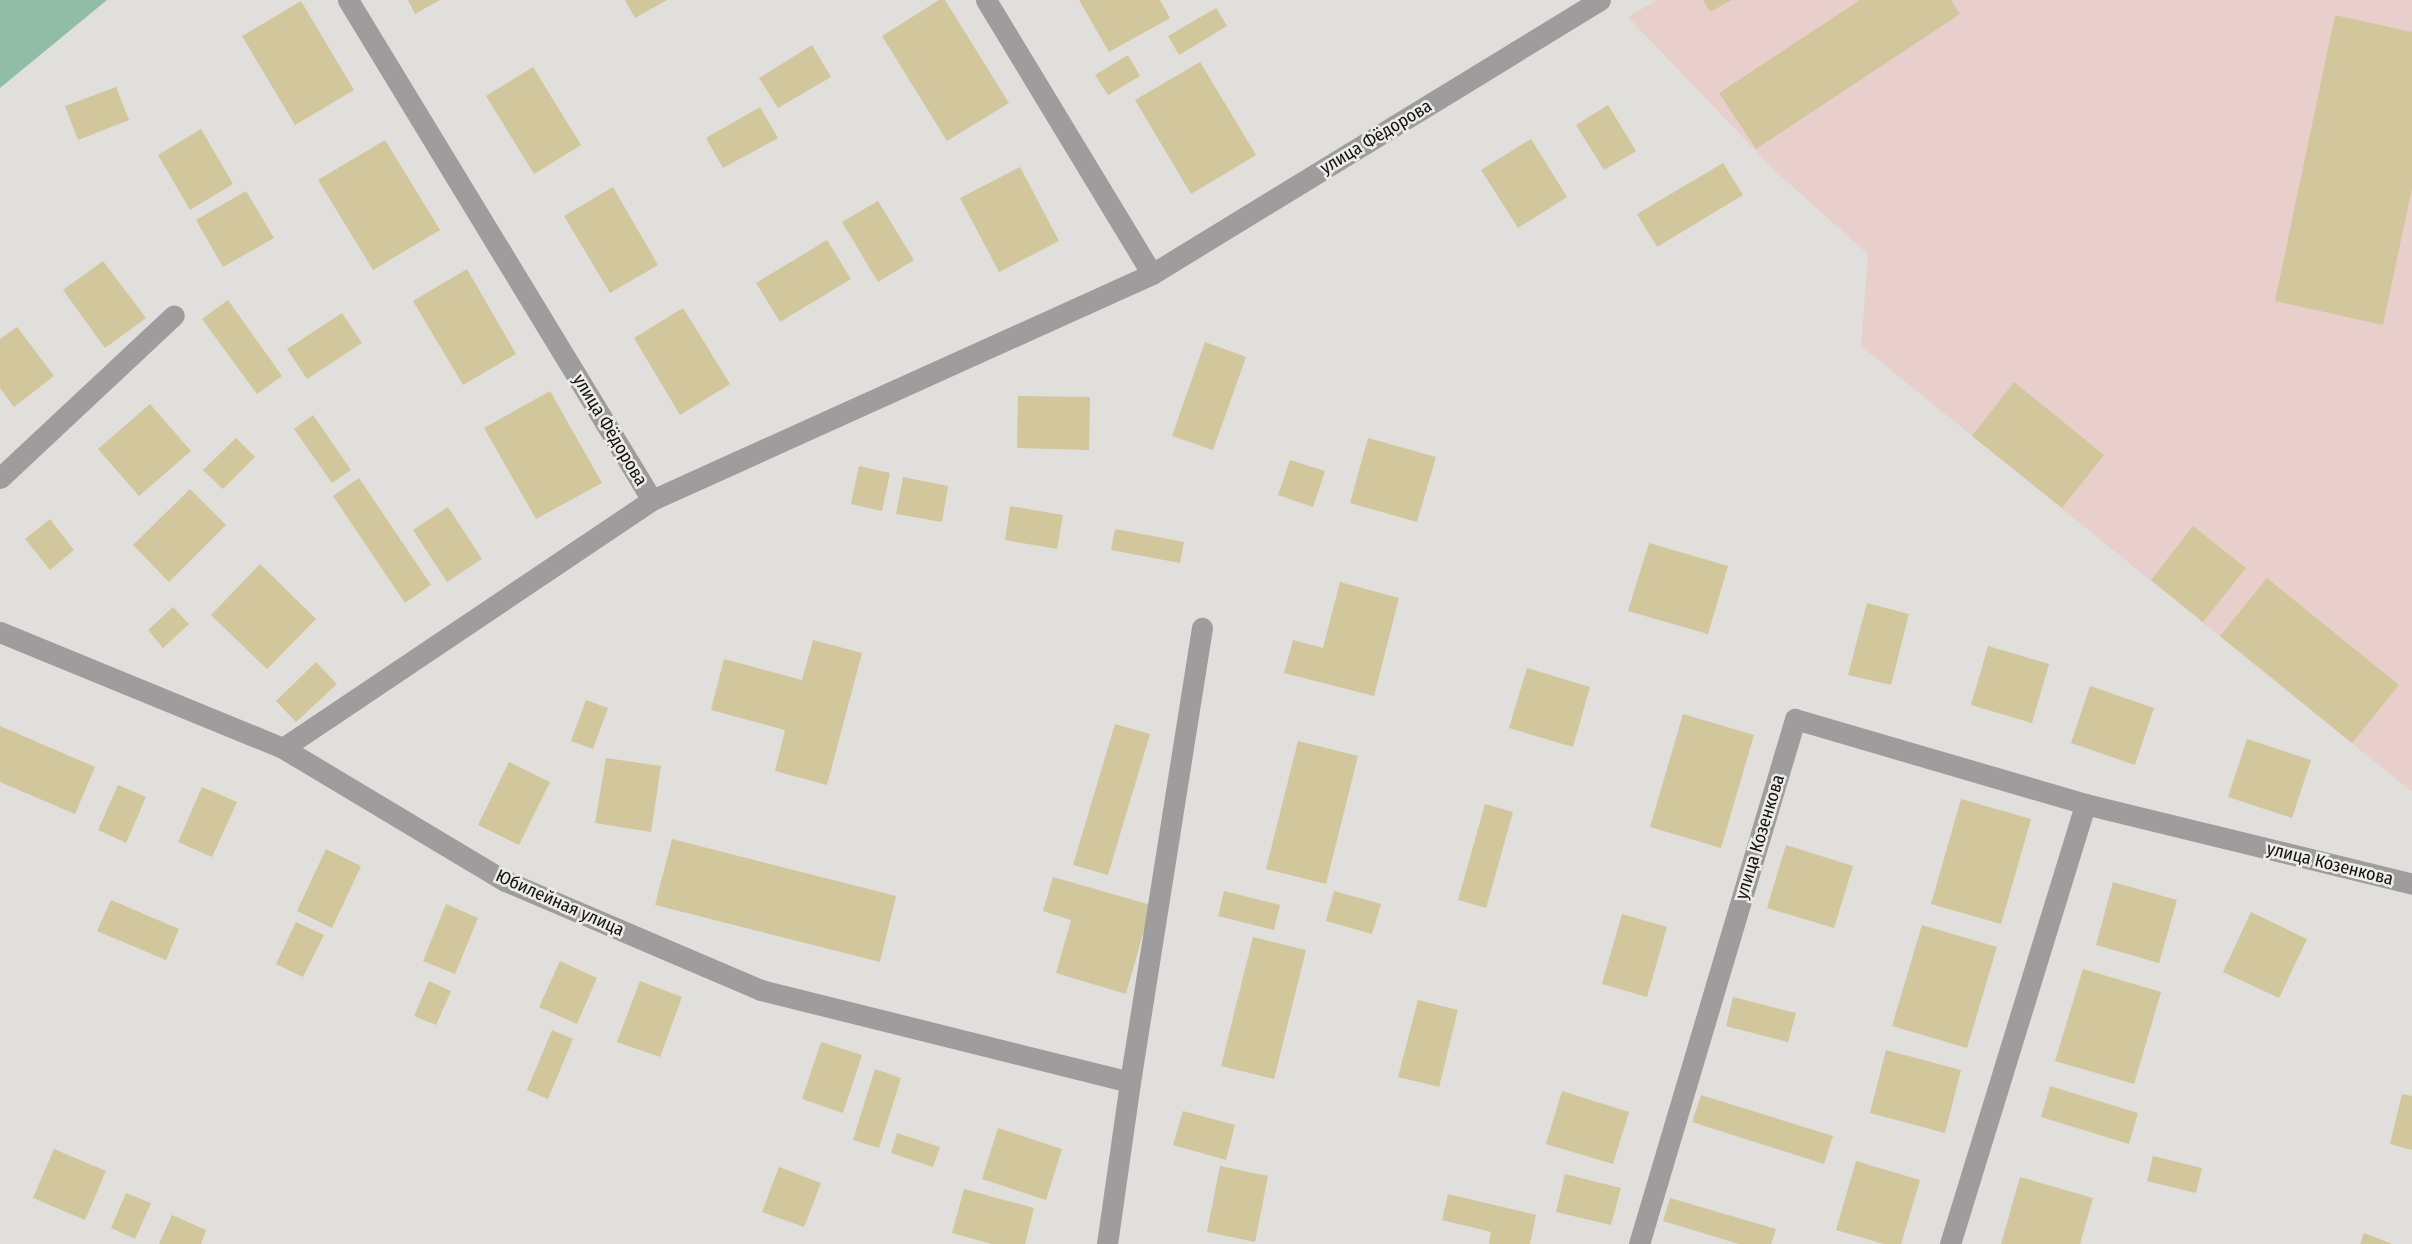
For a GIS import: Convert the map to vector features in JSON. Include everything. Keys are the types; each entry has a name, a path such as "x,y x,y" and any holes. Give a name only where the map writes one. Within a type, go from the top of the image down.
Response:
{"street":[{"name":"улица Фёдорова","path":"348,0 652,500 1152,274 1600,0"},
{"path":"986,0 1152,274"},
{"path":"0,478 174,315"},
{"path":"283,748 652,500"},
{"path":"1107,1244 1202,628"},
{"name":"Юбилейная улица","path":"0,632 283,748 505,881 761,990 1130,1082"},
{"name":"улица Козенкова","path":"1639,1244 1795,719 2085,804 2412,884"},
{"path":"1950,1244 2085,804"}],"shaded area":[{"path":"1657,0 2412,0 2412,792 1861,346 1868,254 1776,172 1628,17"}],"green space":[{"path":"0,0 107,0 0,88"}],"building":[{"path":"408,0 440,0 415,14"},
{"path":"625,0 667,0 635,18"},
{"path":"939,0 945,0 1009,103 947,141 882,36"},
{"path":"1079,0 1160,0 1170,18 1109,52"},
{"path":"1703,0 1732,0 1710,12"},
{"path":"1860,0 1951,0 1960,14 1756,149 1719,93"},
{"path":"301,1 354,90 295,125 242,36"},
{"path":"1216,8 1227,26 1179,55 1168,36"},
{"path":"2335,15 2412,32 2412,188 2383,325 2275,301"},
{"path":"812,45 831,77 778,108 759,78"},
{"path":"1128,55 1140,76 1108,95 1095,75"},
{"path":"1200,62 1256,155 1191,194 1135,100"},
{"path":"533,67 581,145 534,174 486,96"},
{"path":"116,87 129,120 78,140 65,106"},
{"path":"1608,105 1636,151 1604,170 1576,125"},
{"path":"760,107 778,138 723,168 706,138"},
{"path":"201,129 233,184 190,210 158,155"},
{"path":"1531,139 1567,197 1518,228 1481,170"},
{"path":"385,140 440,230 373,270 318,180"},
{"path":"1723,163 1743,195 1657,247 1637,214"},
{"path":"1020,167 1059,241 999,272 960,198"},
{"path":"613,187 658,265 610,293 564,216"},
{"path":"246,191 274,238 223,267 196,220"},
{"path":"878,201 914,260 878,282 842,222"},
{"path":"827,240 851,279 780,322 756,283"},
{"path":"103,261 146,318 105,348 63,290"},
{"path":"467,269 516,354 463,385 413,301"},
{"path":"228,300 282,376 257,394 202,319"},
{"path":"683,308 730,384 680,415 634,338"},
{"path":"342,313 362,343 307,379 287,349"},
{"path":"17,327 54,376 14,407 0,388 0,339"},
{"path":"1205,342 1246,357 1213,450 1172,436"},
{"path":"2014,382 2104,455 2062,508 1972,436"},
{"path":"550,391 602,483 536,519 484,428"},
{"path":"1018,396 1090,397 1089,450 1017,448"},
{"path":"150,404 191,451 139,496 98,449"},
{"path":"313,415 351,470 332,483 294,429"},
{"path":"236,438 255,457 223,489 203,470"},
{"path":"1368,438 1436,457 1417,522 1350,503"},
{"path":"1290,460 1325,471 1313,507 1278,495"},
{"path":"859,466 890,473 882,511 851,504"},
{"path":"903,477 948,486 942,522 896,514"},
{"path":"359,478 431,585 405,603 333,496"},
{"path":"190,489 226,525 169,582 133,545"},
{"path":"1010,506 1063,515 1057,549 1005,540"},
{"path":"448,507 482,559 447,582 413,530"},
{"path":"50,519 74,550 50,570 25,539"},
{"path":"2193,526 2246,568 2203,622 2151,580"},
{"path":"1115,529 1184,542 1180,563 1111,550"},
{"path":"1649,543 1728,566 1708,634 1628,611"},
{"path":"260,564 316,619 267,669 211,615"},
{"path":"2267,578 2399,685 2352,743 2220,636"},
{"path":"1340,582 1399,598 1374,696 1284,673 1293,640 1323,648"},
{"path":"1867,603 1909,614 1891,685 1848,675"},
{"path":"173,607 189,624 163,648 148,630"},
{"path":"813,640 862,653 827,785 775,771 785,730 711,710 724,659 802,680"},
{"path":"1988,646 2049,664 2032,723 1971,705"},
{"path":"316,662 337,684 296,722 276,701"},
{"path":"1527,668 1590,687 1573,747 1509,728"},
{"path":"2090,686 2154,708 2135,765 2071,743"},
{"path":"586,700 608,708 593,749 571,741"},
{"path":"1683,714 1754,735 1721,848 1650,827"},
{"path":"1115,724 1150,734 1108,875 1073,865"},
{"path":"0,726 95,767 75,814 0,782"},
{"path":"2247,739 2311,760 2292,818 2228,797"},
{"path":"1298,741 1358,756 1326,884 1266,869"},
{"path":"606,758 661,766 651,832 595,823"},
{"path":"509,762 550,782 519,845 478,825"},
{"path":"118,785 146,797 126,843 98,830"},
{"path":"202,787 237,802 212,857 178,842"},
{"path":"1961,799 2031,819 2001,924 1931,904"},
{"path":"1485,804 1513,812 1486,908 1458,900"},
{"path":"672,839 896,896 880,962 655,905"},
{"path":"1786,845 1853,866 1834,928 1767,908"},
{"path":"326,849 361,866 332,928 297,911"},
{"path":"1053,877 1151,905 1126,994 1056,973 1071,920 1043,911"},
{"path":"2113,882 2177,900 2159,963 2096,945"},
{"path":"1224,891 1280,905 1274,930 1218,916"},
{"path":"1334,891 1381,904 1372,934 1326,921"},
{"path":"111,900 179,929 166,960 97,931"},
{"path":"446,904 478,918 455,974 423,961"},
{"path":"2251,912 2307,939 2279,998 2223,972"},
{"path":"1622,914 1667,927 1647,997 1602,984"},
{"path":"296,922 324,935 303,977 276,964"},
{"path":"1922,925 1997,947 1967,1048 1892,1026"},
{"path":"1253,937 1306,950 1274,1079 1221,1066"},
{"path":"560,961 597,978 577,1024 539,1007"},
{"path":"2083,969 2161,992 2134,1084 2055,1061"},
{"path":"429,981 451,991 436,1025 414,1016"},
{"path":"640,981 682,997 660,1057 617,1042"},
{"path":"1733,997 1796,1013 1788,1042 1726,1026"},
{"path":"1418,1000 1458,1010 1439,1087 1398,1077"},
{"path":"552,1030 573,1039 548,1099 527,1090"},
{"path":"821,1042 862,1055 843,1113 802,1099"},
{"path":"1886,1050 1961,1070 1945,1133 1870,1113"},
{"path":"875,1069 901,1078 879,1148 853,1140"},
{"path":"2050,1086 2138,1113 2129,1144 2041,1117"},
{"path":"1562,1091 1629,1112 1613,1164 1546,1144"},
{"path":"2402,1094 2412,1096 2412,1150 2390,1144"},
{"path":"1701,1095 1833,1136 1824,1164 1692,1122"},
{"path":"1183,1111 1235,1125 1226,1160 1173,1145"},
{"path":"998,1128 1062,1149 1046,1200 982,1179"},
{"path":"897,1133 940,1147 933,1167 891,1153"},
{"path":"54,1149 106,1171 85,1220 33,1198"},
{"path":"2153,1156 2202,1168 2196,1193 2147,1181"},
{"path":"1856,1161 1920,1180 1901,1244 1884,1244 1836,1230"},
{"path":"1220,1166 1268,1176 1255,1242 1207,1232"},
{"path":"779,1167 821,1183 804,1227 762,1212"},
{"path":"1565,1174 1621,1188 1611,1225 1556,1212"},
{"path":"2020,1177 2093,1198 2080,1244 2001,1244"},
{"path":"964,1189 1034,1208 1025,1244 992,1244 952,1233"},
{"path":"126,1193 151,1203 135,1239 111,1228"},
{"path":"1448,1194 1536,1215 1530,1244 1489,1244 1491,1232 1442,1220"},
{"path":"1670,1198 1776,1229 1771,1244 1739,1244 1663,1221"},
{"path":"172,1215 206,1230 201,1244 159,1244"},
{"path":"2364,1233 2392,1244 2360,1244"}]}
